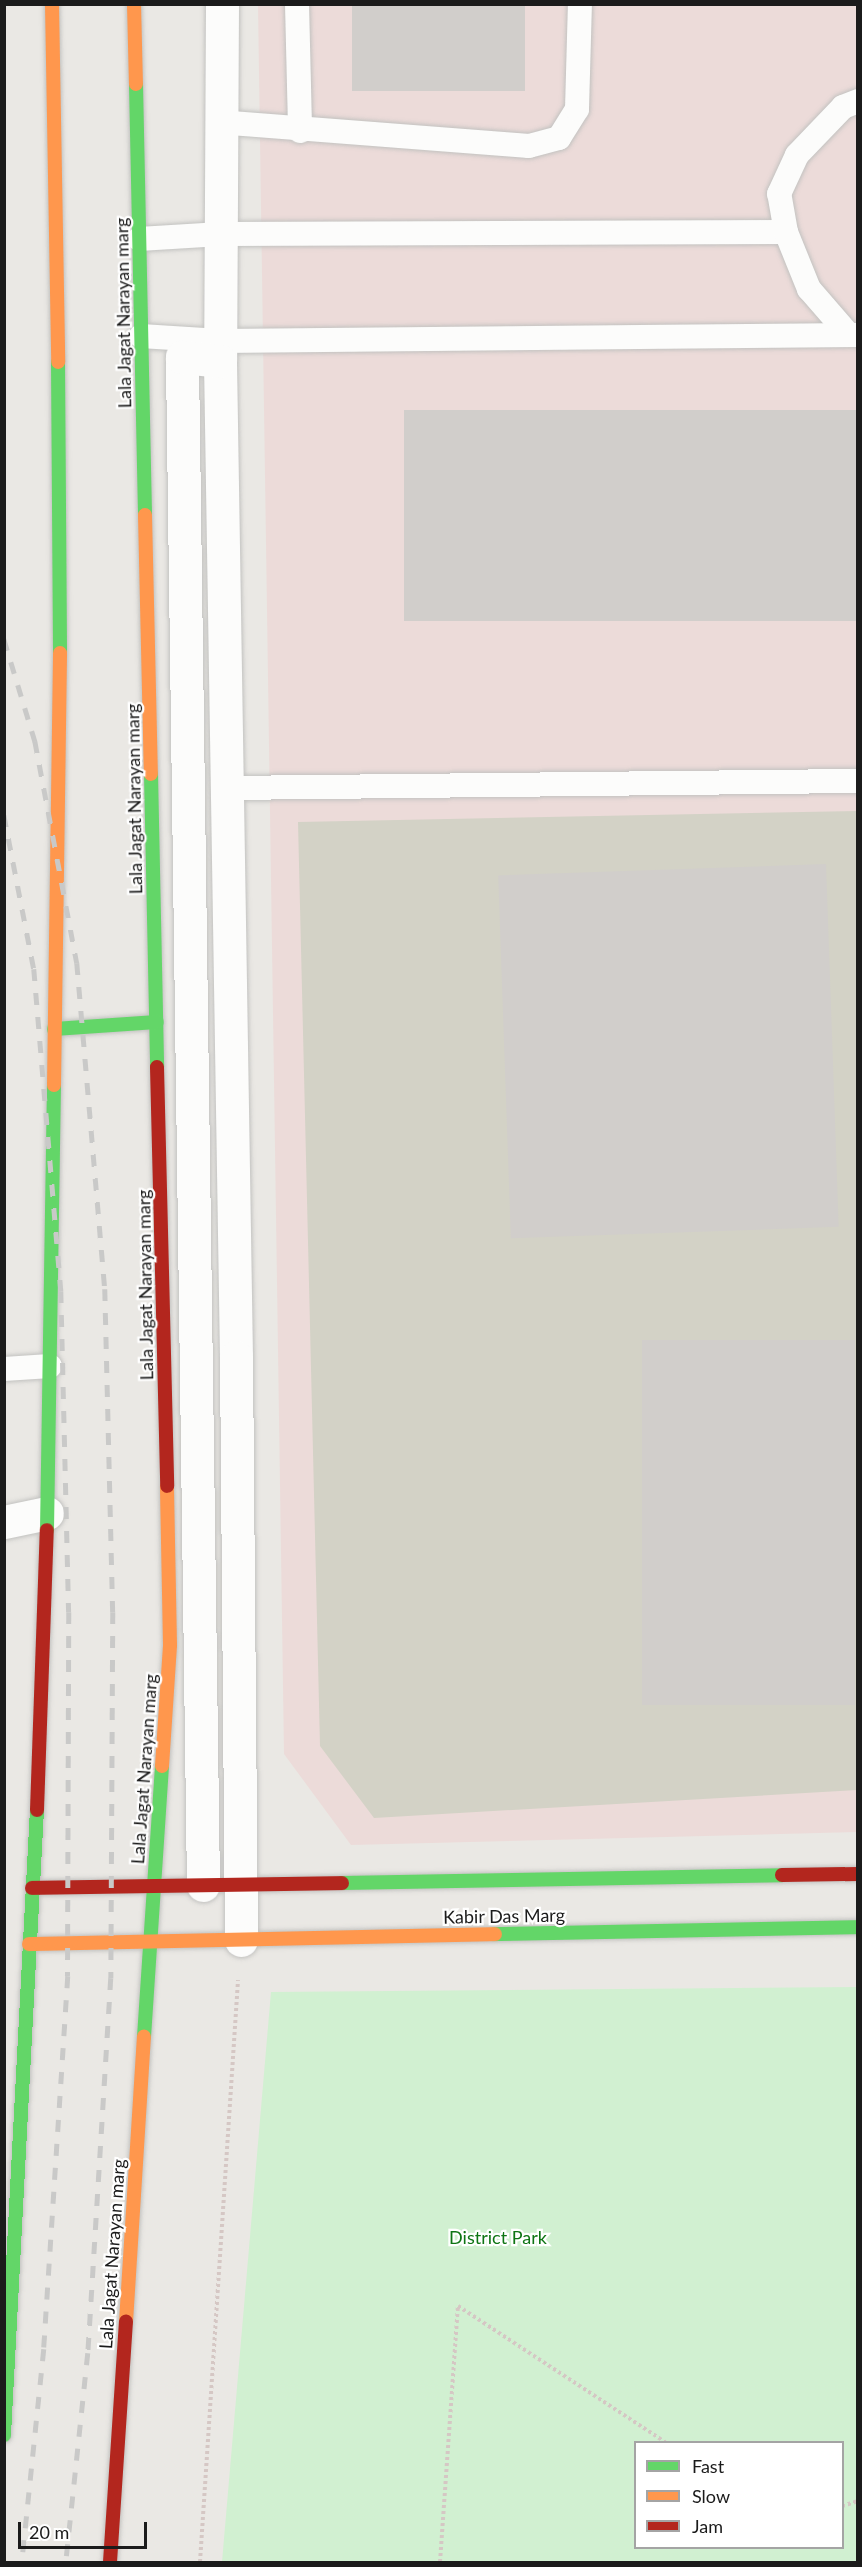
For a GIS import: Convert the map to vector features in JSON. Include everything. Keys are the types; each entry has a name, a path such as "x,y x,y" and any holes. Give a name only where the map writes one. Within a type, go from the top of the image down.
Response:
{"main road":[{"path":"4,2434 10,2202 29,1944 46,1630 61,579 52,4"},
{"name":"Lala Jagat Narayan marg","path":"110,2562 170,1645 134,4"},
{"path":"54,1029 157,1022"},
{"name":"Kabir Das Marg","path":"32,1888 858,1874"},
{"name":"Kabir Das Marg","path":"29,1944 858,1927"}],"street":[{"path":"222,4 218,122 220,351 241,1940"},
{"path":"202,1885 182,357 220,351"},
{"path":"4,1522 47,1513"}],"lane":[{"path":"297,4 300,131"},
{"path":"218,122 300,131 529,146 559,138 577,109 580,4"},
{"path":"853,335 809,289 786,232 779,194 797,155 843,107 858,101"},
{"path":"140,239 220,234 786,232"},
{"path":"141,336 220,351 853,335"},
{"path":"227,788 858,781"},
{"path":"4,1369 50,1366"}],"path":[{"path":"200,2562 241,1940"},
{"path":"440,2562 458,2306 663,2441"}],"shaded area":[{"path":"258,5 857,5 857,1832 351,1845 284,1754"},
{"path":"857,811 857,1790 374,1818 320,1746 298,822"}],"green space":[{"name":"District Park","path":"857,1987 857,2562 222,2562 271,1992"}],"building":[{"path":"352,4 525,4 525,91 352,91"},
{"path":"404,410 858,410 858,621 404,621"},
{"path":"826,864 839,1227 511,1238 498,875"},
{"path":"642,1340 855,1340 855,1705 642,1705"}],"railway":[{"path":"4,639 35,741 77,963 105,1289 113,1612 111,1978 88,2353 66,2562"},
{"path":"4,815 34,969 61,1291 69,1612 68,1976 44,2349 22,2562"}],"traffic: fast":[{"path":"136,84 145,515"},
{"path":"58,362 60,653"},
{"path":"151,774 157,1067"},
{"path":"54,1029 157,1022"},
{"path":"47,1530 54,1085"},
{"path":"144,2037 162,1766"},
{"path":"4,2435 37,1810"},
{"path":"342,1883 782,1875"},
{"path":"495,1934 858,1927"}],"traffic: slow":[{"path":"52,4 58,362"},
{"path":"134,4 136,84"},
{"path":"145,515 151,774"},
{"path":"54,1085 60,653"},
{"path":"162,1766 170,1645 167,1486"},
{"path":"29,1944 495,1934"},
{"path":"126,2322 144,2037"}],"traffic: jam":[{"path":"157,1067 167,1486"},
{"path":"37,1810 47,1530"},
{"path":"782,1875 858,1874"},
{"path":"32,1888 342,1883"},
{"path":"110,2562 126,2322"}]}
